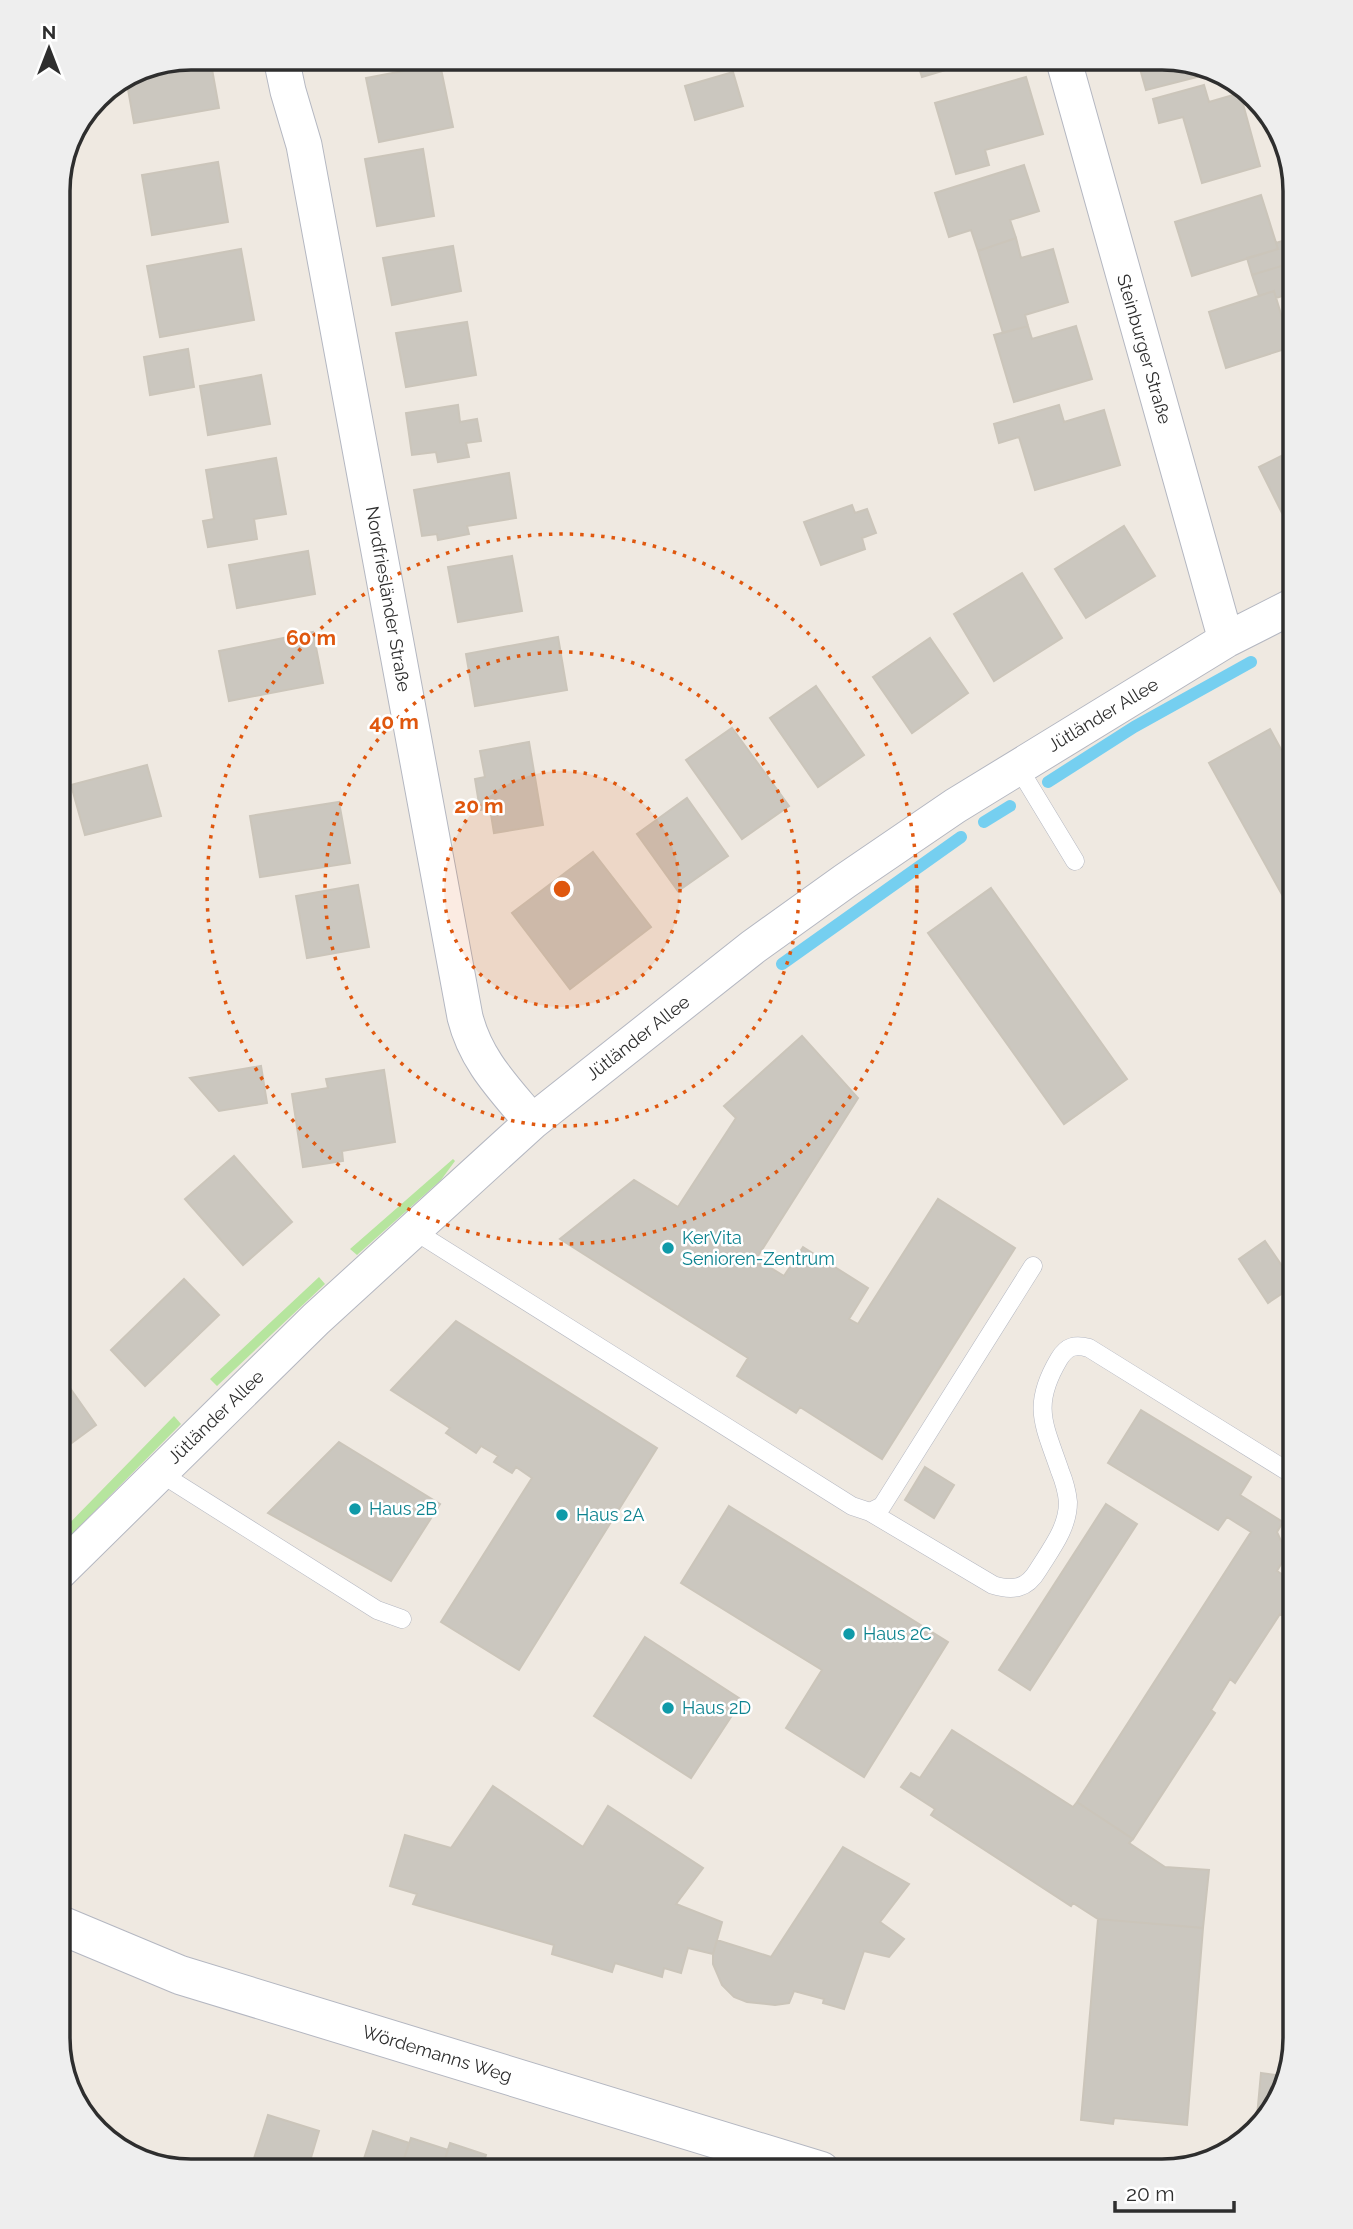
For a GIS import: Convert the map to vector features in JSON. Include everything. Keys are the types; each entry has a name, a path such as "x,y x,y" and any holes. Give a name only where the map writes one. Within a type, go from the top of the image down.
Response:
{"street":[{"name":"Nordfriesländer Straße","path":"284,70 304,145 465,1017 478,1054 532,1122"},
{"name":"Steinburger Straße","path":"1066,70 1226,640"},
{"name":"Jütländer Allee","path":"70,1561 316,1319 532,1122 753,947 856,873 1018,767 1226,640 1283,611"},
{"name":"Wördemanns Weg","path":"70,1929 180,1975 782,2159"}],"lane":[{"path":"1018,767 1075,861"},
{"path":"413,1230 852,1506 870,1512 993,1585 1007,1589 1021,1587 1032,1579 1061,1531 1066,1516 1066,1488 1042,1419 1042,1398 1046,1381 1063,1352 1069,1347 1079,1345 1090,1348 1283,1469"},
{"path":"870,1512 882,1506 1033,1266"},
{"path":"160,1473 377,1610 402,1619"}],"green space":[{"path":"453,1159 455,1161 441,1180 357,1255 350,1249"},
{"path":"319,1277 325,1284 217,1386 210,1379"},
{"path":"174,1416 181,1424 70,1536 70,1523"}],"building":[{"path":"212,70 219,108 134,123 128,88 168,72"},
{"path":"408,70 441,70 453,127 379,142 366,78"},
{"path":"920,70 946,70 922,77"},
{"path":"1140,70 1170,70 1197,75 1197,77 1146,90"},
{"path":"733,72 743,106 695,120 685,86"},
{"path":"1026,77 1043,134 985,150 989,165 956,174 935,103"},
{"path":"1204,85 1209,102 1235,94 1242,100 1260,166 1202,183 1183,117 1159,123 1153,99"},
{"path":"423,149 434,216 377,226 365,159"},
{"path":"218,162 228,222 152,235 142,175"},
{"path":"1024,165 1039,211 1010,220 1016,238 978,251 971,230 949,237 935,193"},
{"path":"1261,195 1278,249 1192,276 1175,222"},
{"path":"1016,238 1021,258 1053,249 1068,302 1025,315 1028,326 1003,333 978,251"},
{"path":"1283,241 1283,266 1252,275 1247,258 1278,249 1276,243"},
{"path":"453,246 461,291 392,305 383,258"},
{"path":"241,249 254,320 160,337 147,266"},
{"path":"1283,266 1283,296 1276,298 1274,291 1259,296 1252,275"},
{"path":"1274,291 1283,321 1283,350 1226,368 1209,312"},
{"path":"467,322 476,375 406,387 396,333"},
{"path":"1028,326 1032,339 1076,326 1092,379 1014,402 994,335"},
{"path":"188,349 194,387 150,395 144,357"},
{"path":"261,375 270,424 208,435 200,386"},
{"path":"458,405 460,422 477,419 481,441 466,443 469,457 438,462 436,452 412,455 406,413"},
{"path":"1059,405 1064,422 1104,410 1120,465 1035,490 1019,437 999,443 994,424"},
{"path":"1283,455 1283,513 1282,513 1259,467"},
{"path":"276,458 286,514 254,519 257,539 208,547 203,521 214,519 206,470"},
{"path":"509,473 516,518 467,526 469,534 438,540 437,534 422,536 414,490"},
{"path":"852,505 855,513 867,509 876,533 862,538 865,549 821,565 804,522"},
{"path":"1124,526 1155,576 1086,618 1055,569"},
{"path":"308,551 315,594 237,608 229,565"},
{"path":"512,556 522,611 458,622 448,567"},
{"path":"1022,573 1062,638 994,681 954,614"},
{"path":"313,632 323,683 229,701 219,651"},
{"path":"558,637 567,690 475,706 466,654"},
{"path":"930,638 968,693 912,733 873,677"},
{"path":"816,686 864,755 818,787 770,718"},
{"path":"732,728 789,806 742,839 686,760"},
{"path":"1270,729 1283,753 1283,896 1209,763"},
{"path":"529,742 543,825 494,833 490,808 480,810 475,779 485,777 480,751"},
{"path":"147,765 161,816 85,835 71,785"},
{"path":"687,798 728,856 678,891 637,834"},
{"path":"339,802 350,863 260,877 250,816"},
{"path":"593,852 651,927 570,989 512,913"},
{"path":"358,885 369,947 307,958 296,896"},
{"path":"991,888 1127,1079 1064,1124 928,933"},
{"name":"KerVita Senioren-Zentrum","path":"802,1036 858,1098 756,1259 784,1276 803,1247 868,1288 849,1319 858,1324 938,1199 1015,1248 882,1459 800,1407 796,1413 737,1376 748,1358 560,1239 634,1180 678,1207 736,1118 724,1106"},
{"path":"261,1066 267,1103 219,1111 190,1078"},
{"path":"384,1070 395,1142 342,1151 343,1161 303,1167 292,1094 328,1088 326,1079"},
{"path":"234,1156 292,1222 243,1265 185,1199"},
{"path":"1265,1241 1283,1267 1283,1293 1268,1303 1239,1259"},
{"path":"184,1279 219,1315 145,1386 111,1350"},
{"name":"Haus 2A","path":"456,1321 657,1448 519,1670 441,1622 532,1478 516,1467 512,1473 494,1462 498,1456 481,1446 476,1453 446,1433 450,1428 391,1390"},
{"path":"70,1388 96,1425 70,1444"},
{"path":"1141,1410 1251,1477 1240,1495 1283,1522 1277,1532 1283,1545 1283,1561 1277,1571 1283,1575 1283,1616 1280,1614 1235,1683 1230,1679 1211,1710 1215,1713 1133,1839 1077,1802 1251,1532 1227,1517 1218,1530 1108,1463"},
{"name":"Haus 2B","path":"339,1442 440,1504 391,1581 268,1513"},
{"path":"925,1467 954,1485 934,1518 905,1500"},
{"path":"1106,1504 1137,1524 1030,1690 999,1670"},
{"name":"Haus 2C","path":"729,1506 948,1642 864,1777 786,1728 822,1670 681,1583"},
{"name":"Haus 2D","path":"645,1637 742,1700 691,1778 594,1716"},
{"path":"952,1730 1073,1807 1077,1802 1133,1839 1129,1843 1165,1867 1209,1870 1203,1928 1098,1919 1073,1903 1071,1906 931,1815 935,1809 901,1787 911,1773 920,1778"},
{"path":"493,1786 583,1847 608,1806 703,1868 676,1904 722,1922 713,1954 688,1948 681,1973 664,1968 662,1977 615,1963 612,1972 552,1954 554,1945 413,1904 417,1894 390,1886 405,1835 451,1848"},
{"path":"843,1847 909,1884 880,1922 904,1939 889,1957 864,1951 844,2009 823,2003 824,1999 794,1991 789,2003 775,2005 747,2002 734,1997 722,1985 713,1964 717,1940 771,1957"},
{"path":"1098,1919 1203,1928 1187,2125 1114,2118 1113,2124 1081,2120"},
{"path":"1261,2073 1277,2075 1263,2105 1257,2112"},
{"path":"268,2115 319,2131 311,2159 254,2159"},
{"path":"373,2131 409,2143 404,2159 364,2159"},
{"path":"411,2138 448,2150 445,2159 404,2159"},
{"path":"450,2143 486,2155 485,2159 445,2159"}],"waterway":[{"path":"1048,782 1134,727 1251,662"},
{"path":"984,822 1010,806"},
{"path":"782,964 961,837"}],"place":[{"name":"KerVita Senioren-Zentrum","path":"668,1248"},
{"name":"Haus 2B","path":"355,1509"},
{"name":"Haus 2A","path":"562,1515"},
{"name":"Haus 2C","path":"849,1634"},
{"name":"Haus 2D","path":"668,1708"}]}
